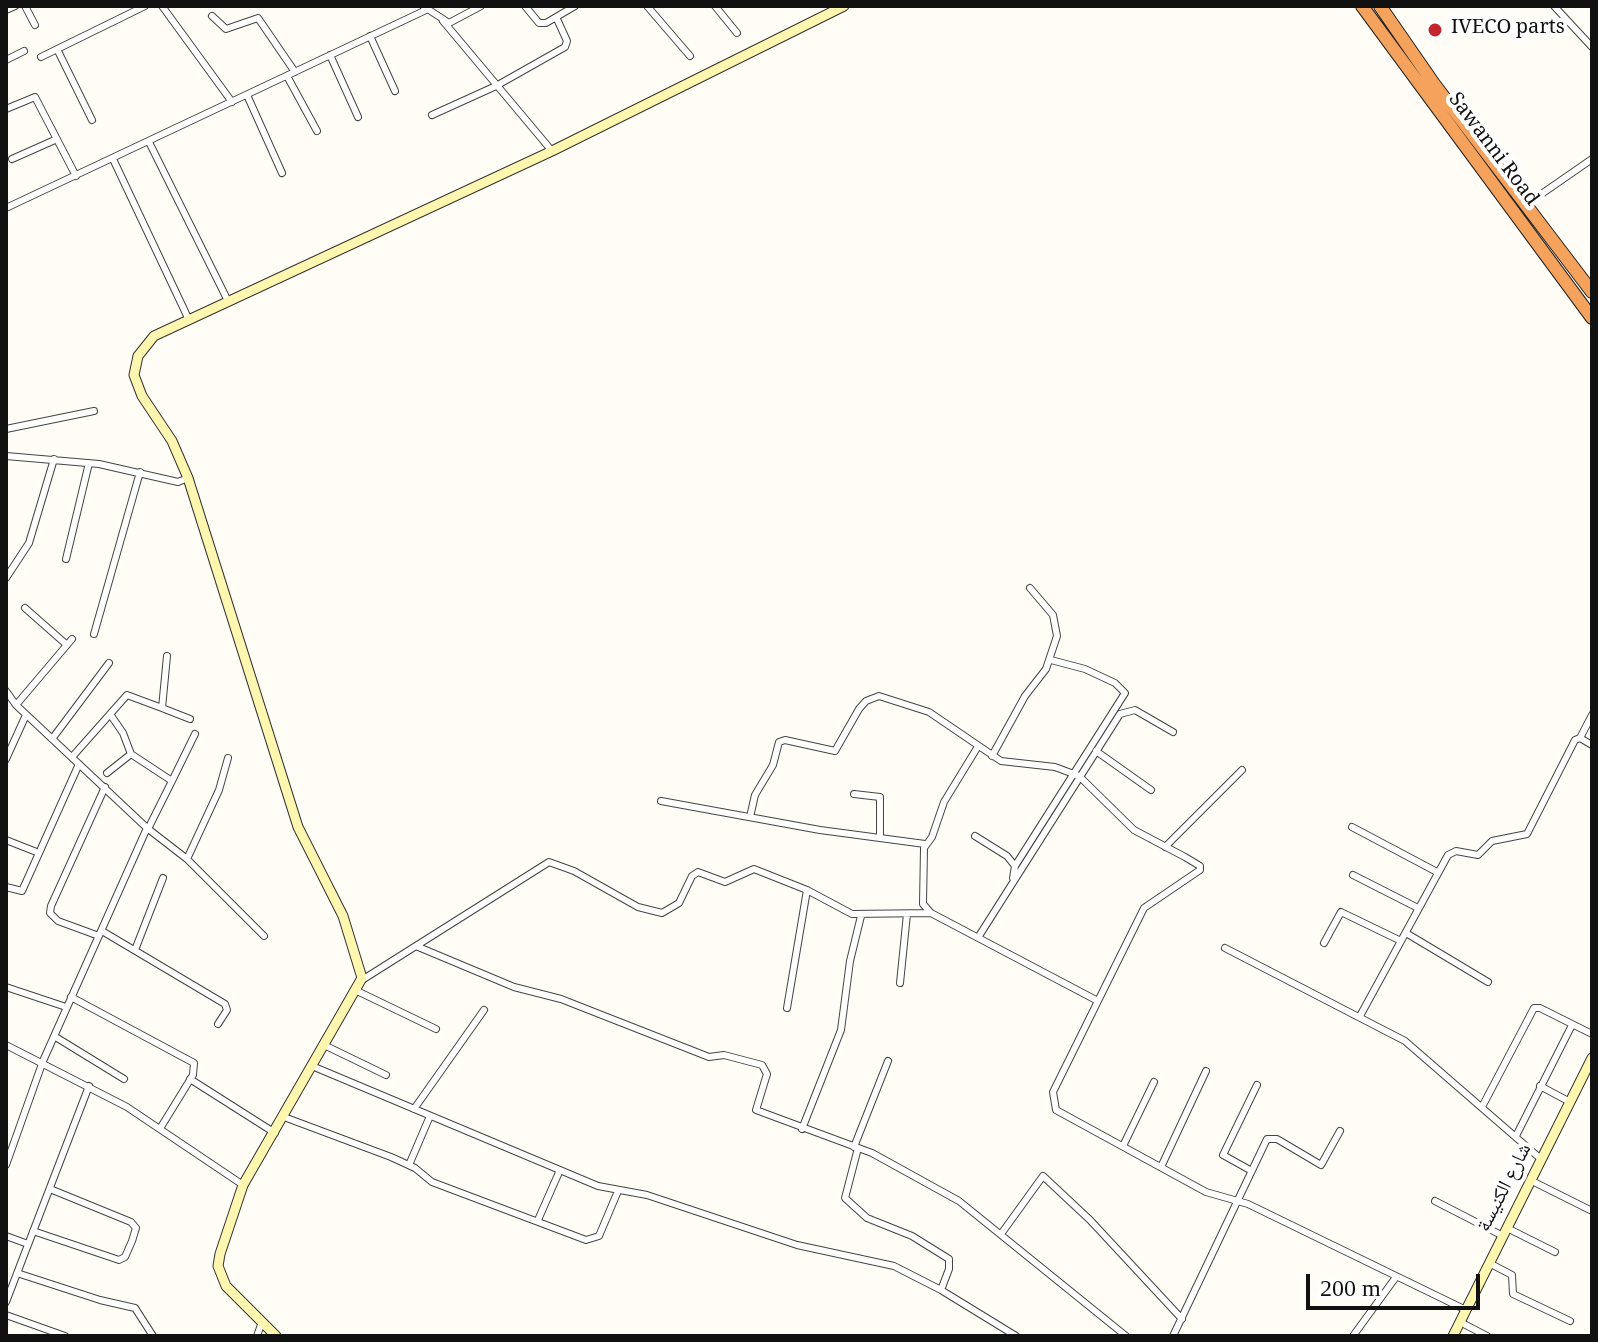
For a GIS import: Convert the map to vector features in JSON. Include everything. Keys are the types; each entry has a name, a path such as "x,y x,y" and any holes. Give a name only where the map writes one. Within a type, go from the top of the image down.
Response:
{"highway":[{"name":"Sawanni Road","path":"1362,6 1592,318"},
{"name":"Sawanni Road","path":"1380,6 1434,84 1592,292"}],"street":[{"path":"6,10 15,6"},
{"path":"25,6 35,25"},
{"path":"41,57 145,6"},
{"path":"162,6 232,102"},
{"path":"443,21 454,22 481,6"},
{"path":"525,6 539,23 557,19 575,6"},
{"path":"647,6 690,56"},
{"path":"715,6 737,33"},
{"path":"1554,6 1592,47"},
{"path":"436,1029 358,986 343,916 298,827 188,478 172,441 142,396 134,375 138,356 154,336 552,151 838,7"},
{"path":"6,208 425,8 443,21 552,151"},
{"path":"212,16 226,29 258,18 295,72"},
{"path":"432,115 496,86 565,47 567,41 557,19"},
{"path":"370,36 395,91"},
{"path":"57,49 92,120"},
{"path":"6,60 24,51"},
{"path":"330,55 358,117"},
{"path":"287,76 317,131"},
{"path":"247,95 282,173"},
{"path":"6,109 35,97 76,176"},
{"path":"12,159 57,139"},
{"path":"149,142 228,301"},
{"path":"113,159 189,320"},
{"path":"1527,204 1592,159"},
{"path":"6,429 94,411"},
{"path":"6,456 89,463 178,482 188,478"},
{"path":"6,578 29,543 54,459"},
{"path":"66,559 89,463"},
{"path":"94,634 140,472"},
{"path":"992,756 1012,718 1051,660 1058,630 1046,604 1030,588"},
{"path":"16,705 70,642 25,608"},
{"path":"162,708 167,656"},
{"path":"979,936 1125,693 1115,683 1085,669 1051,660"},
{"path":"52,739 109,663"},
{"path":"6,691 26,715 148,828 187,859 264,936"},
{"path":"72,757 127,695 190,719"},
{"path":"750,817 755,795 773,765 779,742 785,740 835,751 859,709 872,697 879,696 929,712 959,730 977,748 992,756 1077,774 1134,830 1200,866 1200,870 1146,904 1096,1000 1053,1092 1052,1105 1206,1192 1237,1201 1466,1310"},
{"path":"1013,881 1015,866 1120,714 1127,709 1135,710 1173,732"},
{"path":"110,714 123,733 131,754 172,781"},
{"path":"6,759 26,715"},
{"path":"1360,1016 1437,872 1453,851 1478,855 1492,841 1503,842 1527,834 1575,740 1580,738 1592,715"},
{"path":"6,1165 66,1007 195,734"},
{"path":"1580,738 1592,745"},
{"path":"977,748 944,802 932,837 925,844 923,904 931,913 1096,1000"},
{"path":"1096,751 1151,790"},
{"path":"107,773 131,754"},
{"path":"187,859 219,790 228,758"},
{"path":"6,887 22,891 79,764"},
{"path":"1165,847 1242,770"},
{"path":"105,787 50,913 58,921 100,934 135,950 225,1004 227,1010 218,1024"},
{"path":"854,794 880,797 880,838"},
{"path":"661,801 925,844"},
{"path":"1352,827 1437,872"},
{"path":"975,836 1007,856 1015,866"},
{"path":"6,840 39,853"},
{"path":"276,1336 226,1286 218,1266 243,1185 358,986 416,946 549,862 638,907 662,913 679,903 692,876 698,872 725,882 761,870 807,890 844,911 861,916 931,913"},
{"path":"1353,875 1418,908"},
{"path":"135,950 163,878"},
{"path":"787,1008 807,890"},
{"path":"1324,943 1341,912 1401,941"},
{"path":"900,983 907,914"},
{"path":"802,1129 841,1030 850,961 861,916"},
{"path":"1406,933 1488,982"},
{"path":"416,946 514,987 561,999 709,1057 724,1055 762,1065 767,1074 756,1110 856,1148 941,1190 1001,1234 1126,1336"},
{"path":"1225,948 1405,1041 1483,1105 1542,1160"},
{"path":"6,987 66,1007"},
{"path":"71,997 189,1058 195,1068 161,1127"},
{"path":"1483,1105 1534,1008 1540,1008 1592,1034"},
{"path":"414,1109 484,1010"},
{"path":"1516,1136 1572,1025"},
{"path":"54,1036 124,1079"},
{"path":"6,1045 43,1061 161,1127 243,1185"},
{"path":"324,1045 386,1075"},
{"name":"شارع الكنيسة","path":"1453,1336 1591,1060"},
{"path":"888,1061 856,1148 845,1198 867,1218 912,1236 949,1259 949,1269 941,1290"},
{"path":"312,1066 560,1170 618,1191 647,1195 797,1245 882,1262 941,1290 1016,1336"},
{"path":"1161,1167 1206,1071"},
{"path":"190,1079 275,1133"},
{"path":"1123,1146 1154,1082"},
{"path":"1250,1170 1223,1155 1257,1085"},
{"path":"6,1302 89,1086"},
{"path":"1540,1086 1570,1102"},
{"path":"409,1165 430,1116"},
{"path":"284,1117 409,1165 432,1182 538,1220 574,1237 594,1238 608,1218 618,1191"},
{"path":"1173,1336 1229,1225 1250,1170 1267,1139 1272,1138 1321,1165 1340,1131"},
{"path":"538,1220 560,1170"},
{"path":"1001,1234 1043,1176 1090,1220 1182,1319"},
{"path":"1532,1181 1592,1211"},
{"path":"33,1231 119,1260 125,1257 132,1241 136,1228 131,1222 50,1189"},
{"path":"1435,1201 1555,1252"},
{"path":"6,1236 28,1244"},
{"path":"1489,1263 1512,1275 1513,1294 1570,1321"},
{"path":"17,1273 135,1308 141,1312 153,1336"},
{"path":"1353,1336 1396,1277"},
{"path":"6,1315 65,1336"},
{"path":"257,1336 262,1322"},
{"path":"1460,1322 1487,1336"}],"place":[{"name":"IVECO parts","path":"1435,30"}]}
